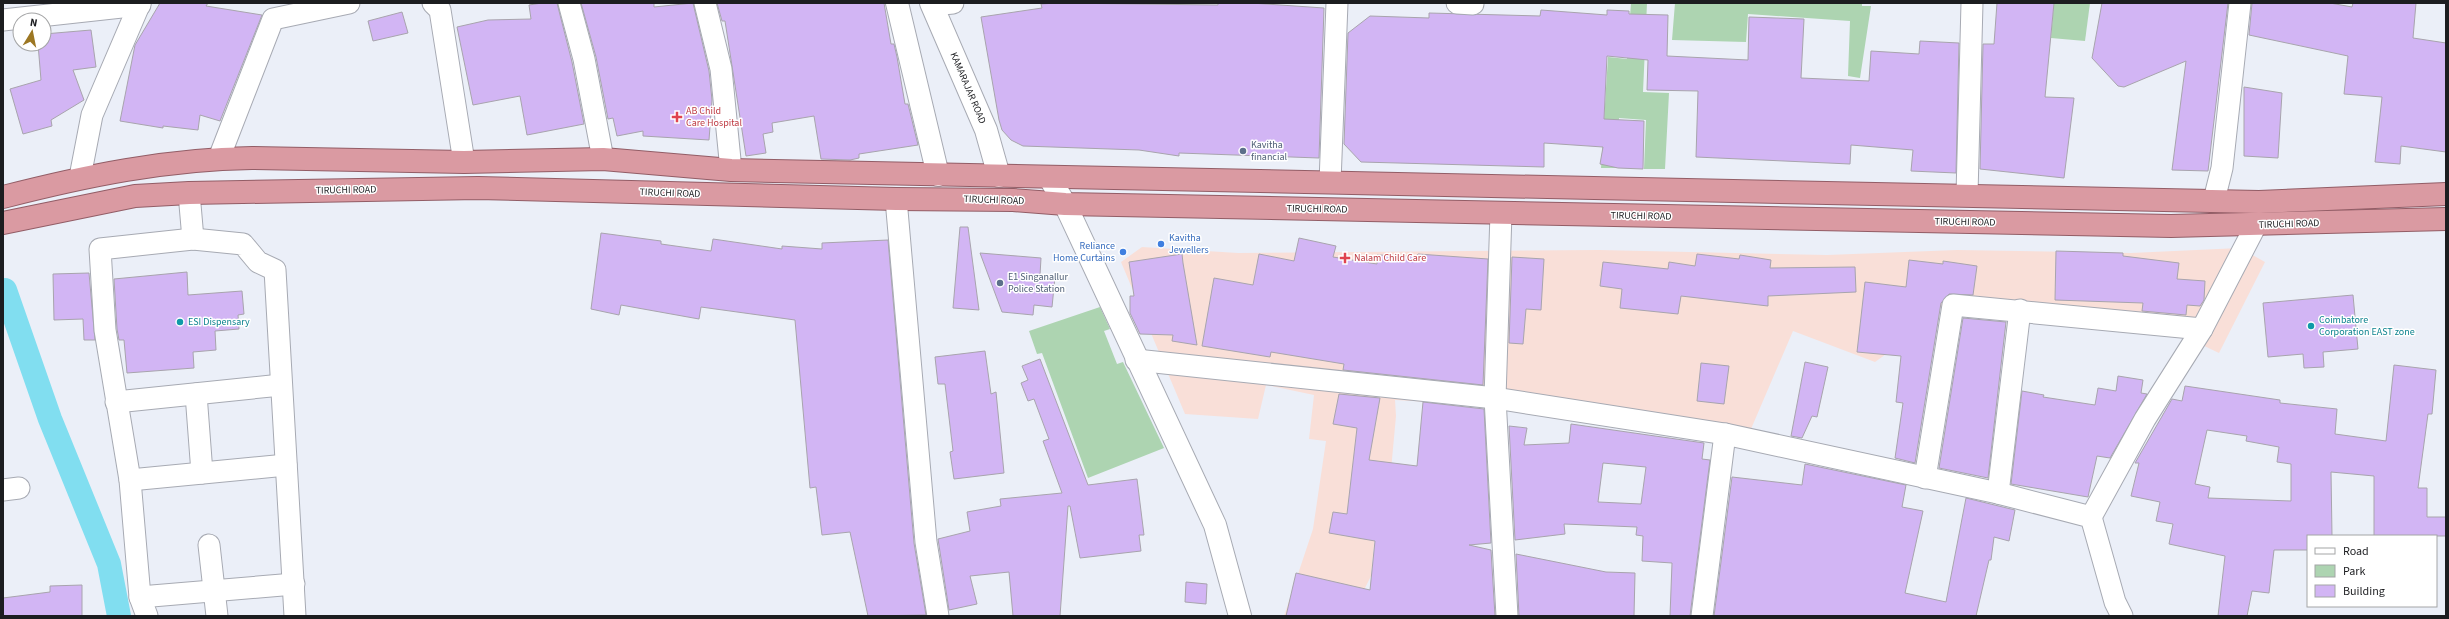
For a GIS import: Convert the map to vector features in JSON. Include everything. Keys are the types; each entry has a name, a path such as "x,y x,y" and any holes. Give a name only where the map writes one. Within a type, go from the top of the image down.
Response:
{"highway":[{"path":"3,197 80,177 219,158 464,162 603,160 732,170 1968,194 2259,202 2446,194"},
{"name":"TIRUCHI ROAD","path":"3,223 135,196 189,193 478,188 896,199 1007,200 1065,204 2172,226 2446,219"},
{"path":"1692,189 1692,217"}],"main road":[{"path":"897,3 938,175"},
{"name":"KAMARAJAR ROAD","path":"939,4 986,130 999,176"},
{"path":"1049,177 1065,204 1136,360 1215,525 1240,616"}],"street":[{"path":"219,158 273,19 349,3"},
{"path":"433,3 440,10 464,162"},
{"path":"569,3 584,59 603,160"},
{"path":"706,3 721,69 732,170"},
{"path":"1330,182 1337,3"},
{"path":"1968,194 1972,3"},
{"path":"2214,200 2222,168 2240,3"},
{"path":"3,20 140,4"},
{"path":"80,177 92,115 140,4"},
{"path":"189,193 193,239"},
{"path":"896,199 926,542 938,616"},
{"path":"1501,213 1495,398 1507,616"},
{"path":"2122,616 2115,602 2091,517 2145,418 2202,329 2256,225"},
{"path":"147,616 140,597 130,480 105,330 100,249 193,239 243,244 258,262 275,270 295,616"},
{"path":"1925,478 1953,305 2020,310 2202,329"},
{"path":"1998,493 2020,310"},
{"path":"1136,360 1495,398 1725,434 1998,493 2091,517"},
{"path":"116,402 282,385"},
{"path":"196,394 202,473"},
{"path":"1702,616 1725,434"},
{"path":"130,480 286,465"},
{"path":"209,545 217,616"},
{"path":"140,597 294,584"}],"shaded area":[{"path":"1142,247 1238,253 1599,250 1827,255 1957,250 2131,253 2240,248 2265,262 2219,353 2179,334 1955,308 1917,306 1907,339 1875,362 1793,331 1751,429 1515,393 1501,406 1395,400 1396,416 1391,470 1376,523 1371,576 1351,616 1284,616 1313,529 1326,441 1309,439 1314,395 1266,385 1258,419 1185,414 1121,262"}],"green space":[{"path":"1631,3 1647,3 1643,92 1669,93 1665,169 1644,169 1646,120 1619,118 1617,168 1601,168 1608,57 1627,59"},
{"path":"1675,3 1862,3 1862,6 1871,6 1860,78 1848,76 1850,21 1748,14 1746,42 1672,40"},
{"path":"2054,3 2090,3 2085,41 2051,38"},
{"path":"1100,307 1110,329 1104,331 1117,364 1123,362 1164,448 1088,478 1042,353 1037,354 1029,331"}],"building":[{"path":"160,3 208,3 206,6 262,15 220,121 200,115 198,130 163,126 163,128 120,121 135,45"},
{"path":"557,3 572,62 584,124 527,135 520,96 473,105 457,27 488,20 531,19 529,5"},
{"path":"581,3 654,3 654,7 693,3 709,71 712,100 709,140 643,136 643,131 617,136 613,118 608,119 596,57"},
{"path":"717,3 884,3 891,44 894,44 897,57 905,104 908,104 918,145 859,154 859,158 850,160 821,159 814,116 772,123 773,132 763,134 766,153 746,156 725,21 722,21"},
{"path":"1218,3 1251,3 1324,8 1319,158 1179,153 1179,156 1139,150 1023,146 1011,140 1002,130 999,120 981,17 1042,8 1041,4 1218,5"},
{"path":"1997,3 2054,3 2045,97 2074,98 2064,178 1980,169 1983,44 1994,44"},
{"path":"2102,3 2228,3 2208,171 2172,170 2186,61 2124,87 2118,86 2092,58"},
{"path":"2252,3 2330,3 2352,7 2353,3 2416,3 2413,38 2446,43 2446,152 2401,146 2400,164 2375,162 2382,97 2344,94 2348,56 2249,35"},
{"path":"1541,10 1607,15 1607,10 1629,11 1629,14 1668,15 1667,56 1748,60 1749,17 1804,19 1801,78 1869,81 1871,51 1919,54 1920,41 1959,43 1956,173 1911,171 1913,150 1851,145 1850,164 1696,157 1698,91 1647,90 1648,60 1607,56 1604,119 1644,121 1643,169 1618,168 1600,164 1603,147 1544,143 1544,167 1361,162 1344,144 1348,33 1370,16 1429,18 1429,13 1540,16"},
{"path":"402,12 408,33 373,41 368,21"},
{"path":"91,30 96,67 73,70 84,100 51,120 52,126 23,134 10,89 41,80 39,52 52,52 52,33"},
{"path":"2244,87 2282,93 2278,158 2244,156"},
{"path":"960,227 968,227 979,310 953,308"},
{"path":"601,233 661,241 661,244 711,251 713,239 782,249 782,246 822,249 822,243 888,240 914,543 926,615 868,616 850,532 822,535 816,487 810,488 795,320 701,307 699,319 621,305 619,315 591,309"},
{"path":"1299,238 1336,246 1333,257 1377,264 1377,255 1417,256 1418,254 1488,259 1483,385 1343,370 1344,364 1271,352 1270,357 1202,346 1214,278 1253,285 1259,254 1294,261"},
{"path":"2056,251 2123,253 2123,256 2179,263 2177,279 2205,281 2204,300 2200,306 2187,305 2186,315 2142,311 2143,303 2055,300"},
{"path":"980,253 1041,258 1040,275 1055,277 1052,307 1034,305 1033,315 1002,312"},
{"path":"1182,254 1197,345 1172,341 1173,335 1140,334 1130,313 1130,296 1134,296 1129,262"},
{"path":"1697,254 1739,259 1740,255 1771,260 1770,268 1855,267 1856,292 1768,296 1768,306 1681,296 1678,314 1620,308 1622,289 1600,286 1603,262 1668,269 1669,262 1695,266"},
{"path":"1512,257 1544,259 1541,310 1526,309 1523,344 1509,343"},
{"path":"1909,260 1943,264 1943,261 1977,266 1973,295 1949,294 1941,303 1915,463 1895,458 1903,403 1896,402 1901,356 1857,352 1865,282 1906,287"},
{"name":"ESI Dispensary","path":"187,272 188,295 242,291 244,314 238,315 239,329 215,331 216,350 193,352 194,368 127,373 124,340 119,340 117,329 114,279"},
{"path":"89,273 95,340 84,340 83,319 54,320 53,274"},
{"name":"Coimbatore Corporation EAST zone","path":"2353,295 2358,349 2323,352 2324,367 2304,368 2303,354 2268,357 2263,303"},
{"path":"1963,318 2006,322 1988,478 1939,468"},
{"path":"985,351 991,394 996,392 1004,473 954,479 950,452 953,451 945,384 938,384 935,357"},
{"path":"1040,359 1088,485 1137,479 1144,535 1139,535 1141,551 1080,558 1070,506 1068,506 1060,616 1013,616 1009,572 970,576 977,604 949,610 938,539 970,531 967,512 1001,506 1000,499 1062,493 1043,441 1049,439 1034,399 1028,401 1021,383 1028,380 1022,366"},
{"path":"1805,362 1828,367 1817,417 1812,416 1802,438 1791,436"},
{"path":"1701,363 1729,366 1724,404 1697,401"},
{"path":"2394,365 2436,370 2432,414 2428,414 2418,488 2427,488 2427,517 2446,517 2446,536 2374,535 2374,476 2331,472 2332,535 2307,535 2307,550 2274,550 2269,593 2252,591 2247,616 2218,616 2225,556 2169,544 2173,524 2156,521 2160,502 2131,496 2139,463 2135,463 2172,399 2182,401 2185,386 2280,400 2280,403 2337,409 2335,434 2386,441","holes":["2207,430 2247,436 2246,441 2279,447 2277,462 2291,464 2291,501 2208,498 2210,487 2195,484"]},
{"path":"2118,376 2143,380 2141,393 2147,394 2110,458 2097,456 2088,497 2011,484 2022,391 2044,395 2043,397 2095,405 2098,388 2116,391"},
{"path":"1339,394 1380,398 1369,460 1417,466 1423,402 1484,409 1491,543 1469,545 1491,550 1495,616 1286,616 1296,573 1370,590 1375,541 1329,533 1333,512 1347,514 1357,428 1333,424"},
{"path":"1571,424 1704,443 1702,459 1710,460 1690,616 1670,616 1672,563 1642,561 1643,536 1636,535 1637,527 1564,524 1565,534 1515,540 1509,426 1527,428 1524,445 1569,443","holes":["1603,463 1646,467 1641,504 1598,502"]},
{"path":"1805,464 1906,485 1902,507 1923,511 1905,593 1946,602 1966,498 2015,510 2009,541 1994,537 1991,560 1989,560 1976,616 1714,616 1732,477 1802,485"},
{"path":"1516,554 1606,572 1635,573 1634,616 1519,616"},
{"path":"1186,582 1207,584 1206,604 1185,602"},
{"path":"82,585 82,616 3,616 3,598 50,592 50,586"}],"waterway":[{"path":"5,290 50,419 109,564 119,616"}],"place":[{"name":"AB Child Care Hospital","path":"677,117"},
{"name":"Kavitha financial","path":"1243,151"},
{"name":"Kavitha Jewellers","path":"1161,244"},
{"name":"Reliance Home Curtains","path":"1123,252"},
{"name":"Nalam Child Care","path":"1345,258"},
{"name":"E1 Singanallur Police Station","path":"1000,283"},
{"name":"ESI Dispensary","path":"180,322"},
{"name":"Coimbatore Corporation EAST zone","path":"2311,326"}]}
